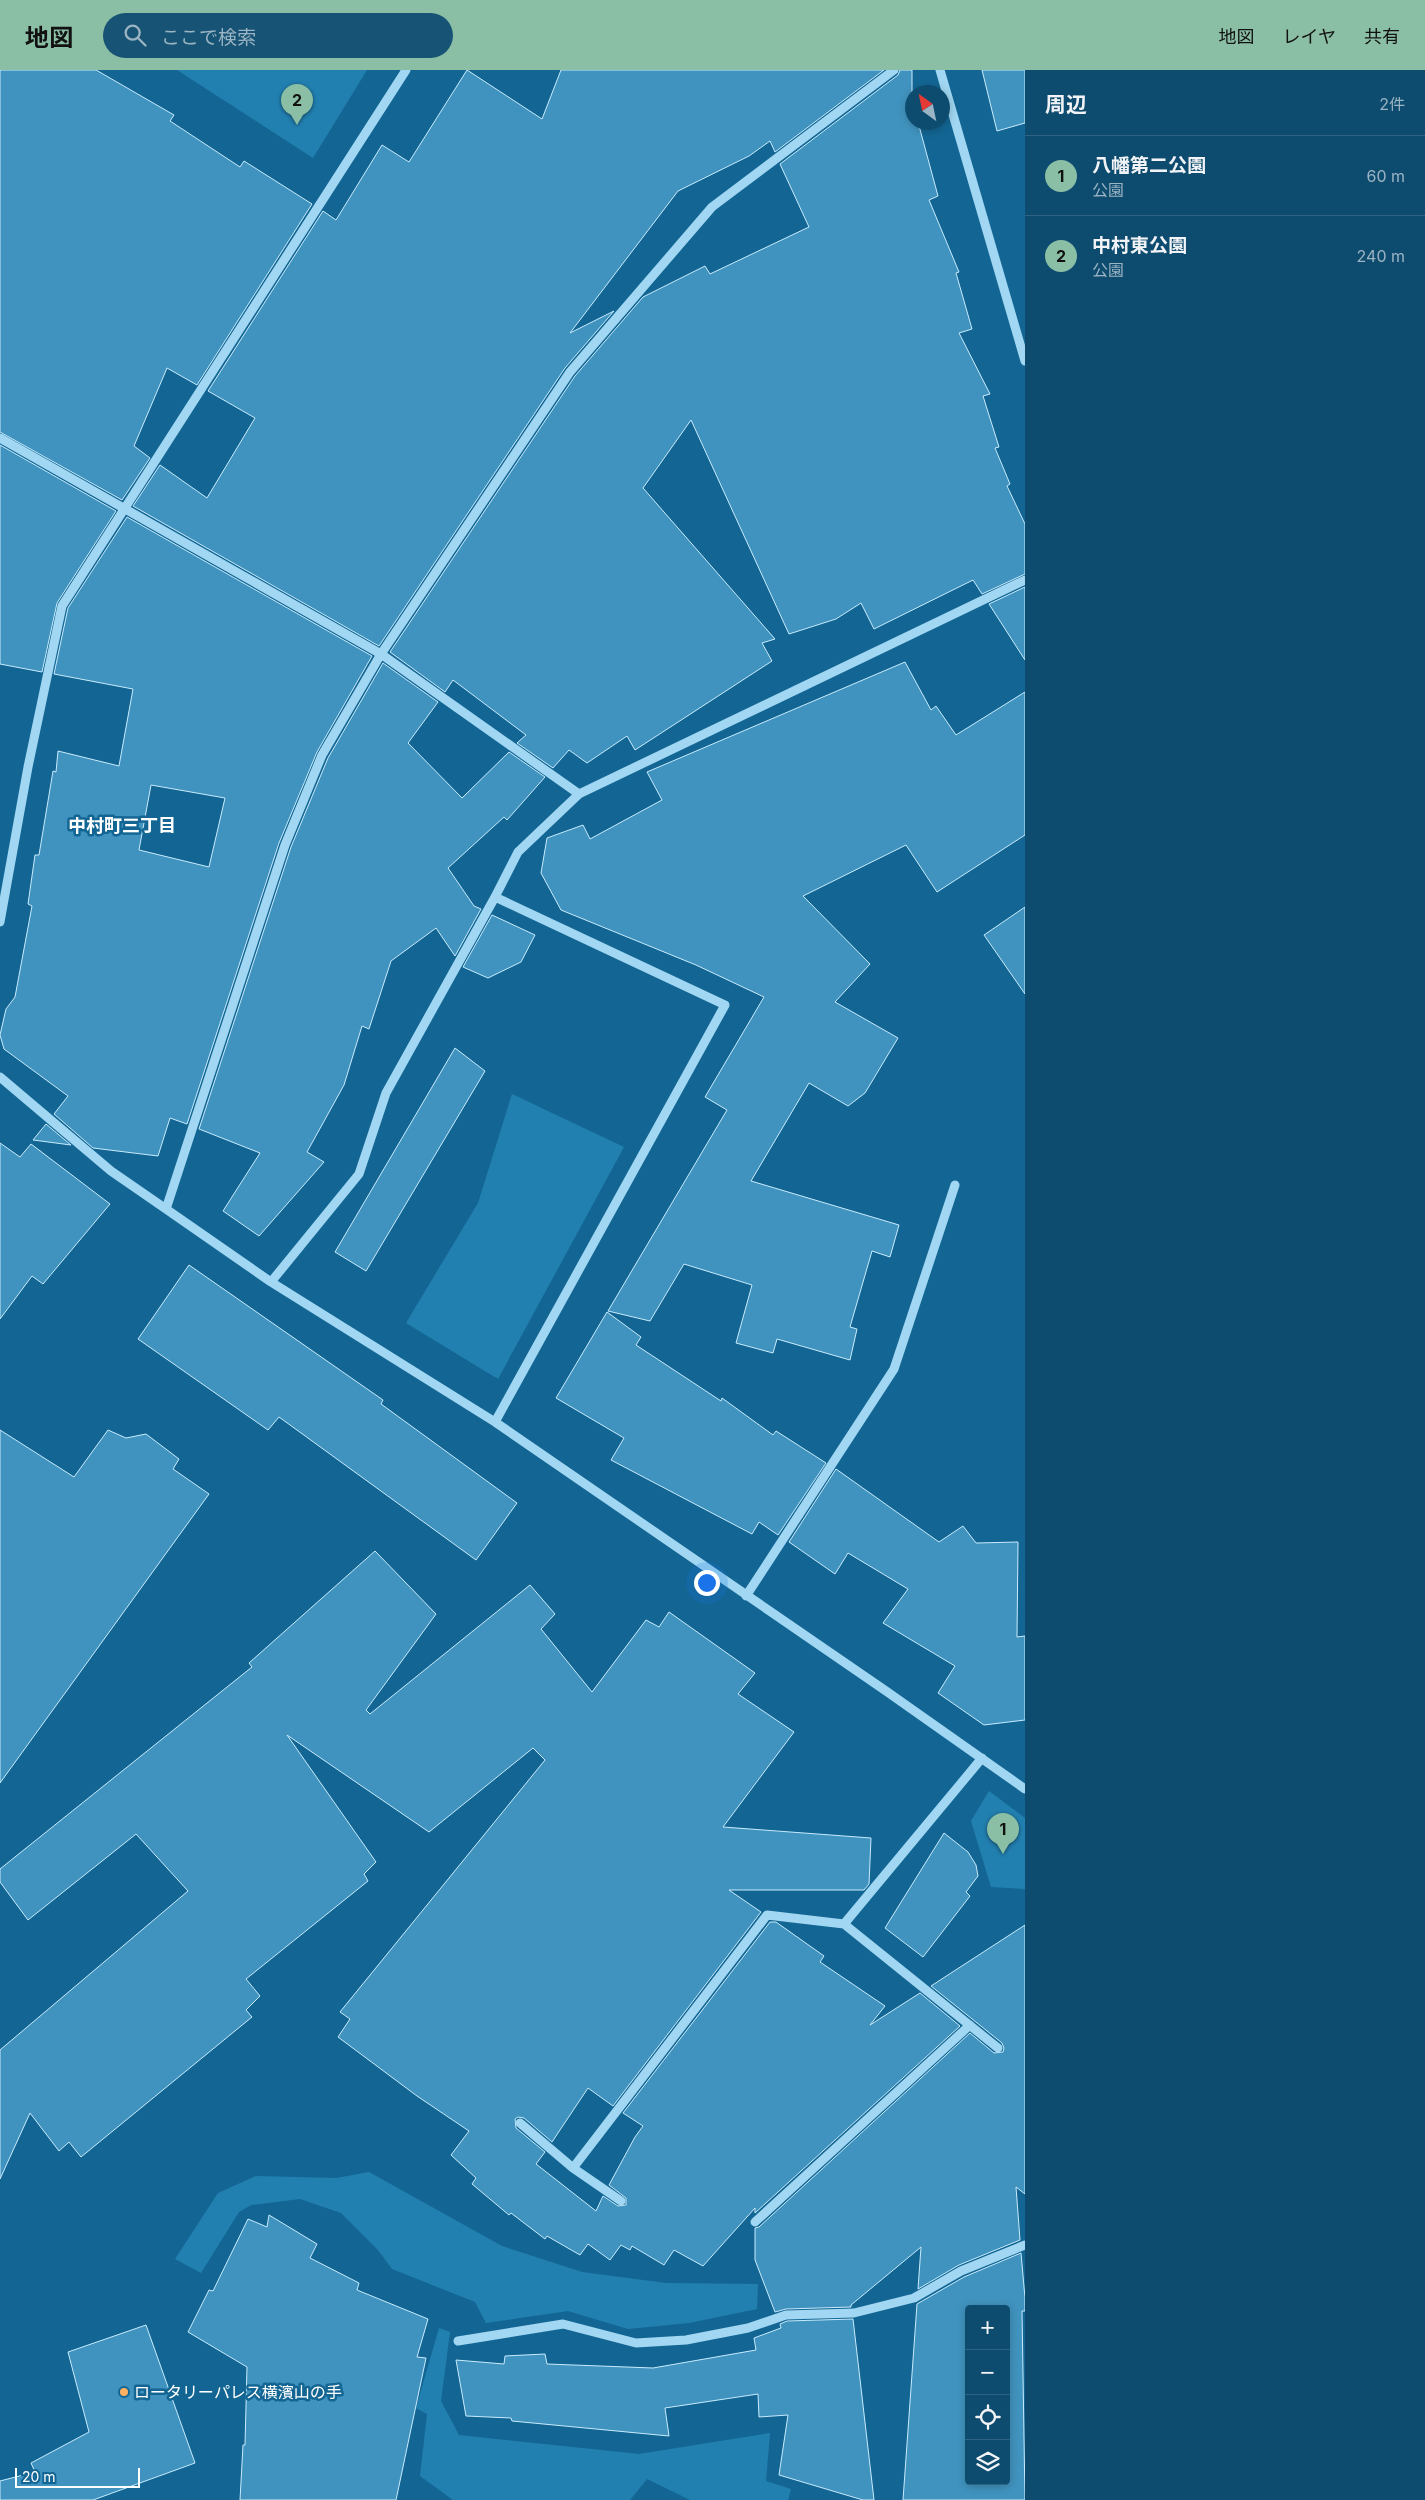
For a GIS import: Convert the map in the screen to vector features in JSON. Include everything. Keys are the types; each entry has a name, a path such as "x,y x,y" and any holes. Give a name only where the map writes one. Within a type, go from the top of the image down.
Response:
{"street":[{"path":"0,922 28,767 62,606 406,70"},
{"path":"166,1209 285,845 322,755 381,654 570,372 712,207 894,70"},
{"path":"940,70 1025,362"},
{"path":"0,438 381,654 579,794"},
{"path":"271,1282 359,1174 386,1093 495,898 518,852 579,794 1025,580"},
{"path":"495,898 725,1005 495,1422"},
{"path":"0,1077 111,1171 271,1282 495,1422 746,1596 886,1690 1025,1789"},
{"path":"746,1596 894,1369 955,1185"},
{"path":"844,1924 982,1758"},
{"path":"573,2168 767,1915 844,1924 998,2048"},
{"path":"755,2222 970,2025"},
{"path":"520,2123 573,2168 621,2201"},
{"path":"458,2341 563,2324 636,2343 686,2340 748,2328 786,2315 854,2313 914,2298 961,2271 1025,2245"}],"shaded area":[{"path":"177,70 367,70 313,158"},
{"path":"512,1094 624,1147 498,1379 406,1323 478,1203"},
{"path":"989,1791 1025,1818 1025,1889 991,1887 971,1821"},
{"path":"369,2172 502,2246 582,2272 666,2283 758,2284 757,2309 689,2323 628,2329 568,2311 486,2323 475,2302 392,2269 378,2250 341,2213 300,2199 251,2205 239,2212 201,2273 175,2259 218,2193 256,2176 336,2178"},
{"path":"439,2328 450,2332 441,2401 459,2435 639,2454 770,2433 766,2481 791,2489 788,2500 690,2500 647,2479 630,2500 453,2500 420,2476 427,2414 416,2408"}],"building":[{"path":"0,70 96,70 174,115 170,121 240,167 244,161 312,204 197,385 167,368 134,446 150,458 122,500 0,432"},
{"path":"467,70 542,119 561,70 884,70 775,152 770,141 749,156 678,191 570,333 614,311 565,368 379,646 133,506 160,465 207,498 255,418 208,391 323,211 336,220 382,145 409,162"},
{"path":"900,70 912,70 912,85 905,85 905,130 920,130 938,196 929,200 959,272 956,273 972,329 959,333 990,394 983,396 999,447 995,448 1010,484 1007,486 1025,524 1025,574 982,594 973,580 874,629 861,603 836,619 789,634 691,420 643,488 775,639 762,643 772,661 635,750 627,736 587,763 569,750 553,768 517,743 526,735 453,680 445,692 390,652 575,376 643,297 705,266 710,274 809,227 780,164 898,75"},
{"path":"982,70 1025,70 1025,123 997,131"},
{"path":"0,445 116,511 57,603 42,672 0,664"},
{"path":"127,517 372,656 317,752 279,843 187,1124 170,1118 158,1156 93,1148 54,1114 68,1096 4,1049 0,1035 6,1009 15,997 32,906 28,904 35,855 39,855 53,771 56,772 58,751 119,766 133,689 54,674 68,608","holes":["151,785 225,798 209,867 139,850"]},
{"path":"1025,587 1025,660 989,604"},
{"path":"905,662 931,710 936,706 956,735 1025,692 1025,835 937,892 906,845 803,896 870,964 835,1002 898,1038 865,1093 848,1106 809,1083 751,1181 899,1225 890,1257 872,1251 850,1327 857,1329 850,1360 777,1339 773,1353 736,1343 752,1285 684,1264 650,1321 608,1311 727,1110 705,1097 764,997 696,965 561,910 541,873 547,838 583,825 590,839 662,800 647,772"},
{"path":"383,663 438,702 408,743 462,798 509,752 545,777 507,820 504,817 448,868 474,906 481,909 455,956 436,928 391,961 369,1029 362,1026 344,1085 307,1152 324,1162 259,1236 223,1211 260,1153 199,1129 291,847 328,758"},
{"path":"1025,907 1025,994 984,935"},
{"path":"492,915 535,935 521,962 488,978 463,967"},
{"path":"455,1048 485,1071 366,1271 335,1252"},
{"path":"46,1124 71,1145 33,1140"},
{"path":"0,1143 20,1157 31,1144 110,1204 43,1284 32,1276 0,1319"},
{"path":"189,1265 383,1400 381,1404 517,1503 476,1560 279,1417 268,1430 138,1339"},
{"path":"607,1312 641,1337 636,1345 721,1401 722,1398 773,1435 776,1431 826,1463 778,1535 759,1522 752,1534 611,1460 624,1438 556,1398"},
{"path":"0,1430 74,1477 108,1430 126,1438 146,1434 179,1459 173,1469 209,1494 0,1783"},
{"path":"836,1469 939,1542 963,1526 976,1543 1018,1542 1017,1637 1025,1636 1025,1720 984,1725 938,1693 955,1666 883,1623 908,1589 848,1553 835,1574 789,1542"},
{"path":"375,1551 436,1614 366,1710 370,1714 530,1585 555,1614 541,1629 592,1692 646,1620 659,1627 669,1612 755,1673 738,1694 794,1732 723,1827 871,1838 869,1884 864,1890 729,1890 761,1912 613,2106 588,2088 552,2142 524,2118 518,2117 515,2119 516,2128 545,2152 536,2164 596,2211 603,2196 618,2206 626,2205 626,2198 609,2185 643,2126 623,2113 770,1922 776,1922 824,1956 820,1962 885,2006 870,2025 920,1993 960,2026 755,2213 755,2208 703,2266 674,2250 664,2265 632,2246 630,2250 621,2245 610,2260 588,2244 580,2255 547,2236 545,2239 511,2213 509,2215 472,2184 476,2178 451,2155 469,2131 417,2096 338,2037 350,2019 340,2012 545,1760 533,1748 429,1832 287,1735 376,1862 364,1874 368,1881 246,1979 260,1996 246,2010 252,2017 81,2157 69,2142 59,2151 30,2113 0,2179 0,2050 188,1891 136,1834 28,1920 0,1882 0,1869 252,1667 249,1663"},
{"path":"944,1833 968,1852 976,1865 978,1876 966,1892 970,1896 923,1957 885,1928"},
{"path":"1025,1925 1025,2194 1016,2187 1020,2240 959,2265 918,2289 921,2247 851,2305 851,2307 786,2309 775,2312 755,2260 755,2228 759,2227 970,2033 994,2053 1003,2052 1002,2043 931,1986"},
{"path":"269,2215 317,2244 310,2258 359,2283 357,2290 428,2319 417,2357 426,2358 396,2500 240,2500 243,2445 245,2445 247,2367 188,2332 209,2290 213,2291 248,2219 267,2227"},
{"path":"1021,2253 1025,2298 1025,2311 1022,2311 1025,2500 903,2500 917,2304 964,2277"},
{"path":"853,2319 874,2500 863,2500 779,2475 788,2415 759,2417 758,2394 665,2408 669,2436 512,2421 511,2418 466,2416 456,2360 504,2364 505,2356 545,2354 547,2364 653,2368 756,2350 754,2338 781,2328 780,2324 787,2321"},
{"name":"ロータリーパレス横濱山の手","path":"146,2325 195,2463 93,2500 0,2500 0,2481 35,2472 31,2463 89,2432 68,2352"}],"place":[{"name":"中村東公園","path":"297,125"},
{"name":"八幡第二公園","path":"1003,1854"},
{"name":"ロータリーパレス横濱山の手","path":"124,2392"}],"district":[{"name":"中村町三丁目","path":"122,825"}]}
